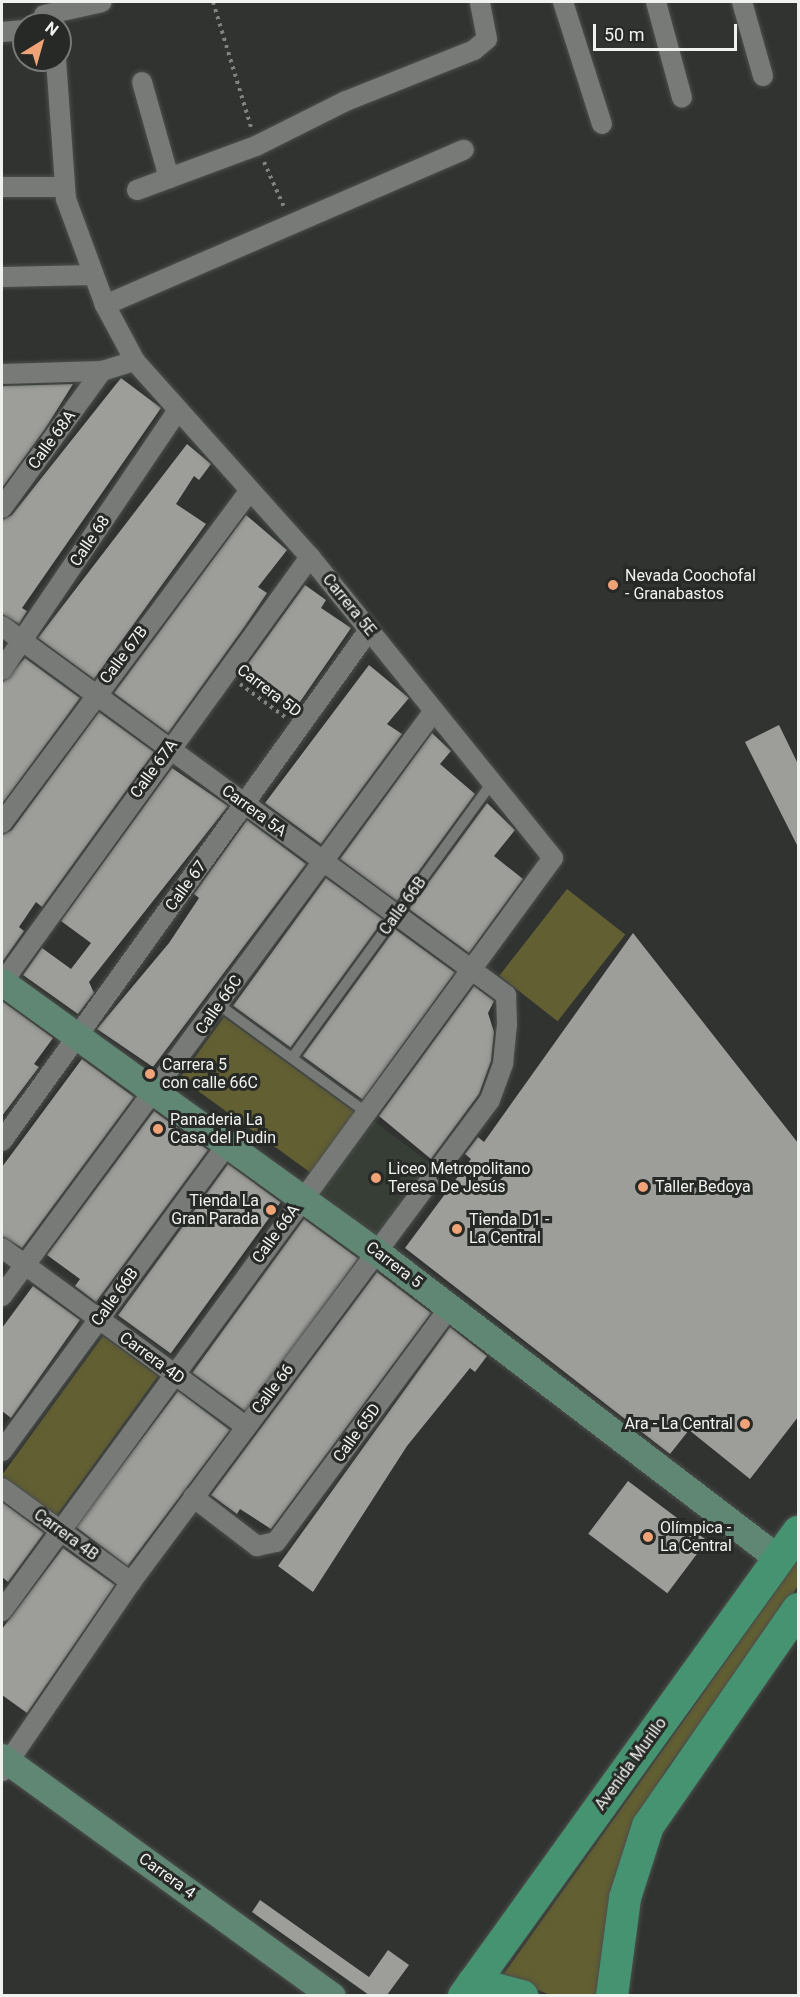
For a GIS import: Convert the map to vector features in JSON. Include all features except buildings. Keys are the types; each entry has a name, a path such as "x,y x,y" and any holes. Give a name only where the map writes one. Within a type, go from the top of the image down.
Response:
{"main road":[{"name":"Avenida Murillo","path":"469,1989 798,1532"},
{"path":"612,1995 625,1898 648,1826 798,1609"},
{"path":"469,1989 522,1995"}],"street":[{"path":"53,12 102,2"},
{"path":"137,190 256,146 336,106 474,50 486,39 480,2"},
{"path":"563,2 602,124"},
{"path":"656,2 682,98"},
{"path":"742,2 763,76"},
{"name":"Carrera 5E","path":"57,72 63,187 105,306 135,361 310,557 553,858"},
{"path":"141,82 169,177"},
{"path":"105,306 464,150"},
{"path":"2,187 63,187"},
{"path":"2,278 93,275"},
{"path":"2,374 102,371 135,361"},
{"name":"Calle 68A","path":"2,508 102,371"},
{"name":"Calle 68","path":"2,670 178,410"},
{"name":"Calle 67B","path":"2,823 93,695 250,490"},
{"name":"Calle 67A","path":"2,982 310,557"},
{"name":"Carrera 5A","path":"2,626 93,695 398,914 506,995"},
{"name":"Calle 67","path":"2,1141 369,630"},
{"name":"Calle 66C","path":"2,1296 157,1092 322,860 434,711"},
{"name":"Calle 66A","path":"2,1611 59,1530 553,858"},
{"name":"Carrera 5","path":"2,982 303,1197 450,1306 778,1559"},
{"name":"Calle 66","path":"4,1764 193,1497 490,1100 506,1046 506,995"},
{"name":"Calle 66B","path":"2,1451 228,1143"},
{"name":"Carrera 4D","path":"2,1248 245,1426"},
{"name":"Calle 65D","path":"193,1497 257,1546 269,1547 283,1535 450,1306"},
{"name":"Carrera 4B","path":"2,1488 131,1582"},
{"name":"Carrera 4","path":"4,1764 332,1995"}],"lane":[{"name":"Calle 66B","path":"292,1058 492,783"},
{"path":"219,1005 366,1112"}],"path":[{"path":"213,2 256,146 292,225"},
{"name":"Carrera 5D","path":"225,673 299,728"}],"shaded area":[{"path":"567,889 625,935 558,1021 499,976"},
{"path":"224,1017 355,1112 311,1173 180,1078"},
{"name":"Liceo Metropolitano Teresa De Jesús","path":"374,1121 431,1164 377,1235 320,1192"},
{"path":"103,1336 158,1376 57,1515 2,1475"},
{"path":"798,1560 798,1586 666,1770 631,1829 601,1995 550,1995 503,1975"}],"place":[{"name":"Nevada Coochofal - Granabastos","path":"613,585"},
{"name":"Carrera 5 con calle 66C","path":"150,1074"},
{"name":"Panaderia La Casa del Pudin","path":"158,1129"},
{"name":"Liceo Metropolitano Teresa De Jesús","path":"376,1178"},
{"name":"Taller Bedoya","path":"643,1187"},
{"name":"Tienda La Gran Parada","path":"271,1210"},
{"name":"Tienda D1 - La Central","path":"457,1229"},
{"name":"Ara - La Central","path":"745,1424"},
{"name":"Olímpica - La Central","path":"648,1537"}]}
